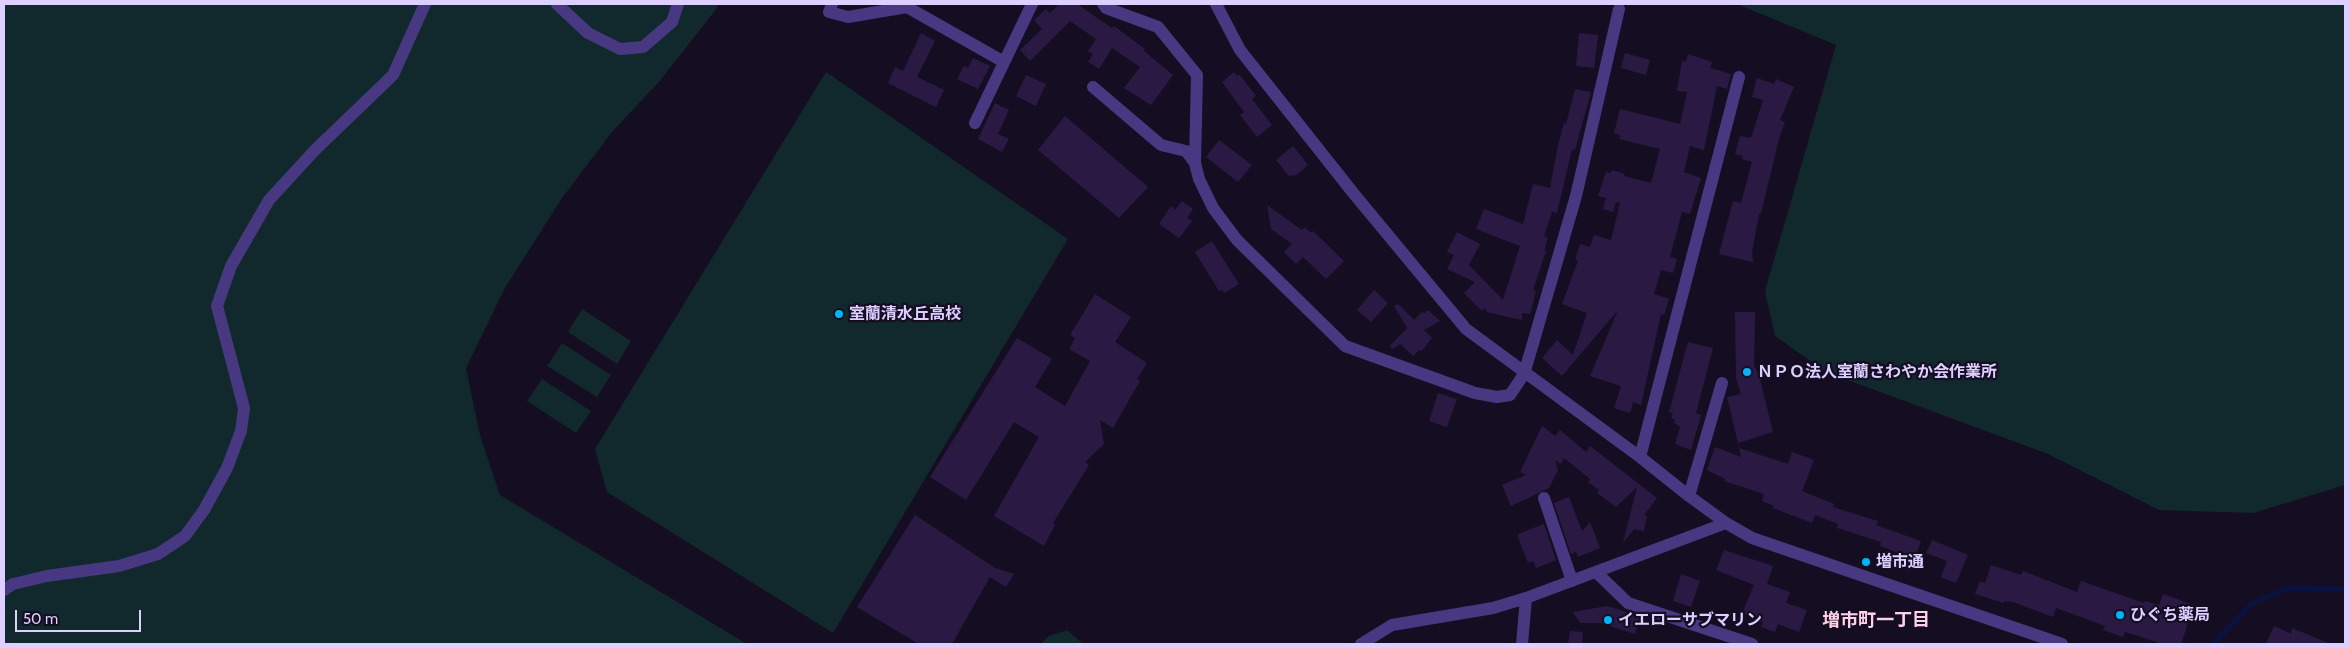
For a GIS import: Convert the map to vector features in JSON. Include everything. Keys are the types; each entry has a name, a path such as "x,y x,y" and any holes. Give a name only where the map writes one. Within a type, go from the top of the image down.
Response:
{"street":[{"path":"4,590 13,584 39,578 119,566 158,554 185,536 204,510 226,468 241,431 244,408 217,306 231,266 269,200 315,150 393,75 425,4"},
{"path":"557,4 588,33 620,49 644,47 672,22 678,4"},
{"path":"832,4 828,12 848,17 908,6 1004,62"},
{"path":"975,123 1032,4"},
{"path":"1103,4 1106,8 1158,27 1196,75 1195,163 1199,179 1213,208 1237,240 1345,346 1476,393 1497,398 1510,395 1524,374 1576,196 1619,9"},
{"path":"1216,4 1240,50 1354,194 1466,329 1524,374 1640,457 1726,523 1752,538 2062,644"},
{"path":"1640,457 1739,77"},
{"path":"1093,86 1161,145 1186,151 1195,163"},
{"path":"1689,496 1722,383"},
{"path":"1544,498 1572,581"},
{"path":"1361,644 1392,625 1493,608 1526,598 1726,523"},
{"path":"1596,572 1628,603 1728,641 1752,644"},
{"path":"1522,644 1526,598"}],"green space":[{"path":"4,4 718,4 714,12 658,83 612,132 562,198 505,288 466,368 480,435 500,495 747,644 4,644"},
{"path":"1737,4 2345,4 2345,485 2253,513 2159,510 2048,454 1826,372 1775,336 1765,291 1836,45"},
{"path":"826,72 1068,239 833,633 607,492 595,449"},
{"path":"582,309 631,341 617,364 568,332"},
{"path":"562,343 611,375 597,397 547,366"},
{"path":"542,379 591,411 576,433 527,401"},
{"path":"1067,630 1083,644 1041,644 1049,636"}],"building":[{"path":"1059,4 1077,4 1112,28 1114,26 1145,49 1144,51 1173,75 1151,105 1124,88 1140,67 1112,48 1099,69 1088,62 1093,54 1088,51 1096,39 1070,21 1030,61 1020,50 1042,29 1034,20 1046,9 1050,13"},
{"path":"921,33 935,41 917,77 944,90 936,107 888,83 895,67 903,71"},
{"path":"1579,33 1598,35 1594,68 1576,66"},
{"path":"1625,53 1650,60 1646,75 1621,68"},
{"path":"1688,54 1712,62 1710,68 1731,74 1727,89 1717,86 1704,150 1690,146 1684,172 1701,178 1690,214 1682,212 1670,257 1677,259 1673,273 1661,270 1654,294 1669,299 1664,315 1661,314 1641,405 1633,402 1630,413 1614,408 1621,386 1590,376 1618,310 1562,376 1542,358 1557,340 1573,355 1587,313 1562,304 1578,261 1575,260 1580,244 1590,247 1594,235 1611,240 1620,203 1616,202 1613,212 1603,209 1606,198 1598,196 1606,172 1611,173 1612,170 1625,174 1624,176 1651,183 1660,149 1619,139 1620,135 1614,133 1620,109 1680,124 1687,92 1677,91 1682,61 1686,62"},
{"path":"973,58 990,66 978,89 957,79 964,66 968,68"},
{"path":"1234,72 1237,76 1239,74 1256,96 1252,99 1272,125 1257,137 1240,115 1244,112 1222,82"},
{"path":"1026,75 1046,84 1036,106 1016,96"},
{"path":"1757,78 1774,84 1776,79 1794,87 1780,120 1785,122 1761,213 1759,214 1752,252 1753,262 1719,254 1733,201 1741,203 1752,162 1742,159 1743,156 1735,154 1740,136 1751,138 1763,100 1752,97"},
{"path":"1575,89 1591,92 1575,150 1572,149 1557,213 1552,212 1544,236 1548,238 1544,251 1546,251 1533,290 1536,291 1530,314 1522,313 1522,320 1487,312 1484,308 1482,311 1464,293 1475,282 1447,269 1454,255 1447,252 1457,232 1480,244 1469,265 1503,300 1520,246 1476,229 1484,209 1523,224 1533,184 1550,188 1558,145 1564,123 1566,124"},
{"path":"995,103 1009,110 998,134 1009,139 1002,152 978,139"},
{"path":"1065,116 1148,187 1119,218 1038,150"},
{"path":"1219,140 1252,165 1238,182 1206,157"},
{"path":"1293,146 1308,165 1297,175 1289,176 1276,160"},
{"path":"1182,201 1193,209 1187,218 1192,221 1179,238 1159,224 1171,206 1175,210"},
{"path":"1267,205 1302,230 1305,227 1311,233 1313,231 1344,261 1326,279 1303,257 1296,264 1284,252 1292,244 1271,229"},
{"path":"1212,241 1239,284 1224,293 1222,290 1219,291 1195,252"},
{"path":"1374,290 1388,303 1371,322 1357,310"},
{"path":"1095,294 1131,317 1115,342 1147,363 1137,379 1140,381 1113,428 1100,420 1104,444 1085,462 1089,465 1053,523 1055,525 1044,546 994,516 1039,437 1014,422 966,500 930,477 1017,338 1052,359 1035,387 1065,406 1090,361 1069,349 1075,338 1070,335"},
{"path":"1398,304 1414,320 1422,312 1424,313 1428,310 1440,321 1424,330 1432,338 1422,351 1419,350 1413,356 1401,344 1392,349 1390,346 1407,328 1394,306"},
{"name":"ＮＰＯ法人室蘭さわやか会作業所","path":"1735,312 1755,312 1754,365 1760,379 1773,432 1738,443 1727,397 1741,394 1736,378"},
{"path":"1688,342 1713,348 1696,413 1701,415 1691,450 1675,444 1680,427 1671,418 1673,413 1669,412"},
{"path":"1438,393 1457,399 1447,427 1429,421"},
{"path":"1542,426 1555,436 1560,430 1586,452 1590,446 1657,498 1644,515 1647,516 1644,531 1634,529 1623,543 1637,487 1616,507 1597,493 1599,490 1588,482 1590,479 1564,458 1561,464 1555,460 1558,470 1549,488 1511,506 1502,485 1526,475 1520,472"},
{"path":"1715,447 1741,457 1739,448 1788,464 1792,452 1814,460 1802,491 1834,504 1833,507 1878,521 1876,525 1921,541 1910,571 1894,565 1898,553 1880,546 1881,542 1837,528 1838,524 1815,515 1812,523 1773,508 1774,506 1762,501 1764,494 1724,481 1725,479 1707,470"},
{"path":"1569,497 1582,531 1590,522 1600,548 1578,557 1576,552 1571,554 1554,503"},
{"path":"915,515 995,568 1014,574 1006,587 990,577 952,644 919,644 857,607"},
{"path":"1544,524 1556,560 1536,568 1533,561 1528,563 1518,534"},
{"path":"1932,540 1968,555 1956,583 1941,577 1947,561 1926,553"},
{"path":"1724,550 1773,566 1767,584 1790,592 1786,603 1807,610 1799,632 1778,624 1775,632 1761,627 1763,622 1742,613 1754,585 1716,570"},
{"path":"1991,565 2021,575 2023,571 2077,592 2081,581 2144,603 2145,601 2159,605 2163,594 2194,605 2181,644 2163,644 2125,632 2123,637 2103,630 2105,626 2056,608 2053,617 2013,602 2004,601 2004,603 1975,594 1980,581 1985,583"},
{"path":"1681,574 1700,581 1691,607 1673,601"},
{"name":"イエローサブマリン","path":"1607,606 1640,616 1635,634 1600,623 1580,623 1573,612"},
{"path":"2274,626 2291,634 2292,628 2331,644 2266,644"},
{"path":"1570,631 1583,632 1582,644 1568,644"}],"waterway":[{"path":"2213,644 2251,604 2288,588 2345,589"}],"place":[{"name":"室蘭清水丘高校","path":"839,314"},
{"name":"ＮＰＯ法人室蘭さわやか会作業所","path":"1747,372"},
{"name":"増市通","path":"1866,562"},
{"name":"ひぐち薬局","path":"2120,615"},
{"name":"イエローサブマリン","path":"1608,620"}],"district":[{"name":"増市町一丁目","path":"1876,621"}]}
